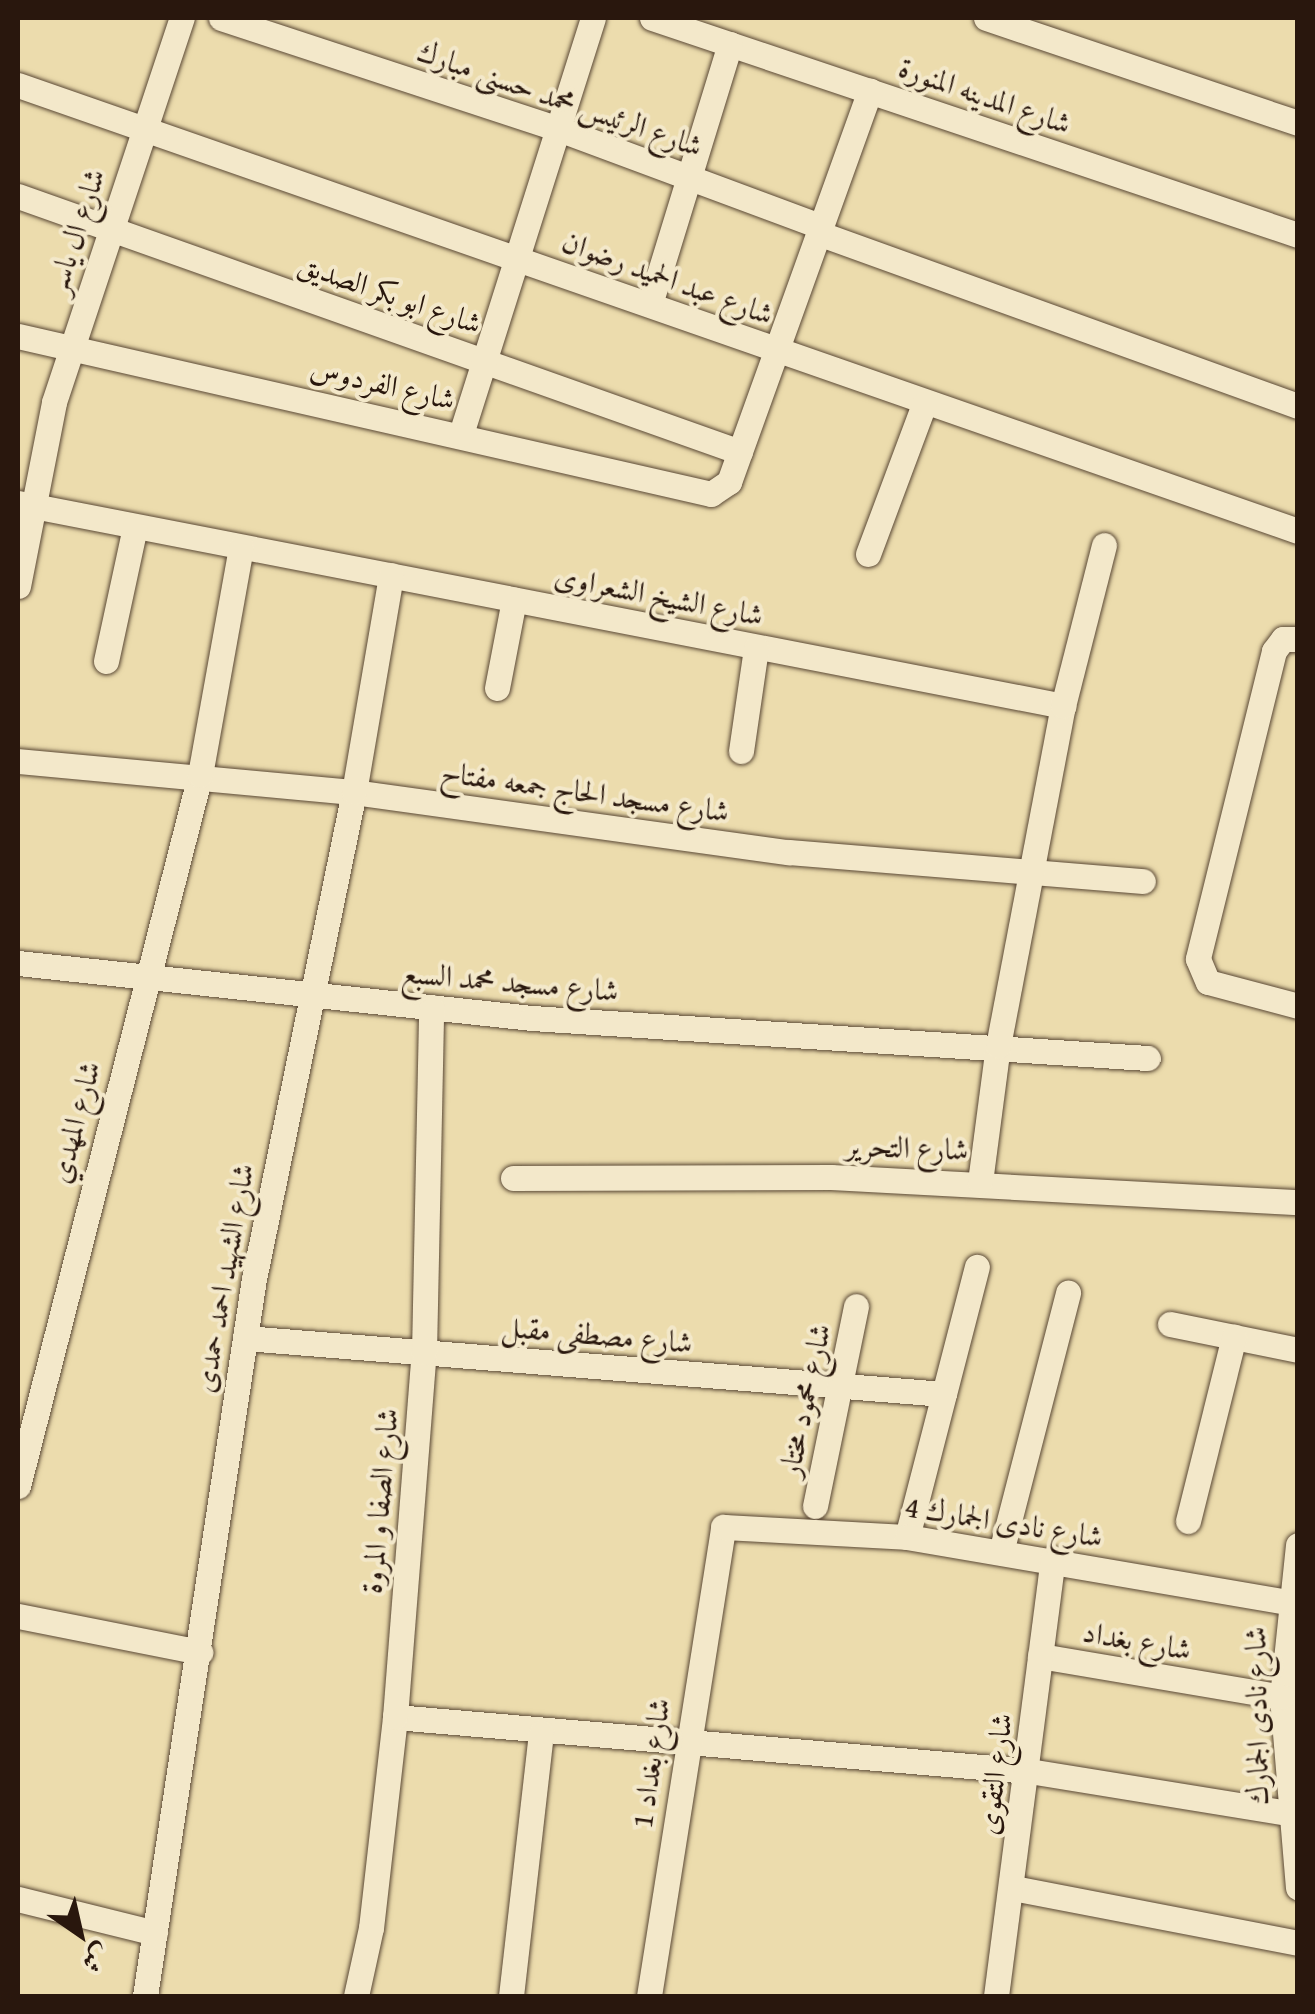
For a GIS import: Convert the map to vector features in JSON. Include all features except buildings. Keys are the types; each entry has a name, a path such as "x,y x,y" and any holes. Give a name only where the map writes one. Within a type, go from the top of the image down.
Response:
{"street":[{"name":"شارع ال ياسر","path":"18,586 24,504 71,348 182,18"},
{"name":"شارع الرئيس محمد حسنى مبارك","path":"221,18 556,128 1298,406"},
{"path":"460,434 593,18"},
{"name":"شارع المدينه المنورة","path":"652,18 1298,235"},
{"path":"986,18 1298,123"},
{"path":"650,304 730,44"},
{"name":"شارع عبد الحميد رضوان","path":"18,84 142,131 1298,531"},
{"path":"740,452 870,91"},
{"name":"شارع ابو بكر الصديق","path":"18,196 740,452"},
{"name":"شارع الفردوس","path":"18,336 460,434 702,495 729,482 740,452"},
{"path":"868,554 924,404"},
{"name":"شارع الشيخ الشعراوى","path":"24,504 1063,706"},
{"path":"106,661 134,528"},
{"path":"980,1182 998,1046 1063,706 1104,545"},
{"path":"200,775 241,548"},
{"name":"شارع الشهيد احمد حمدى","path":"145,1996 245,1338 308,995 354,792 392,575"},
{"path":"497,688 514,600"},
{"path":"1298,639 1283,639 1274,652 1198,959 1208,982 1298,1006"},
{"path":"741,751 756,648"},
{"name":"شارع مسجد الحاج جمعه مفتاح","path":"18,761 354,792 668,837 1031,876 1143,881"},
{"name":"شارع المهدي","path":"18,1486 25,1420 200,775"},
{"name":"شارع مسجد محمد السبع","path":"18,963 431,1008 1148,1058"},
{"name":"شارع الصفا و المروة","path":"356,1996 371,1928 395,1717 424,1352 431,1008"},
{"name":"شارع التحرير","path":"513,1178 980,1182 1298,1202"},
{"path":"906,1537 977,1266"},
{"path":"1001,1552 1068,1293"},
{"name":"شارع محمود مختار","path":"815,1506 856,1306"},
{"path":"1170,1324 1298,1350"},
{"name":"شارع مصطفى مقبل","path":"245,1338 944,1394"},
{"path":"1188,1521 1234,1338"},
{"name":"شارع نادى الجمارك 4","path":"717,1539 730,1526 906,1537 1053,1559 1287,1602"},
{"name":"شارع بغداد 1","path":"650,1996 717,1539"},
{"name":"شارع نادى الجمارك","path":"1296,1557 1287,1602 1282,1697 1298,1887"},
{"name":"شارع التقوى","path":"996,1996 1029,1771 1053,1559"},
{"path":"18,1616 200,1652"},
{"name":"شارع بغداد","path":"1040,1656 1282,1697"},
{"path":"395,1717 542,1733 1029,1771 1289,1813"},
{"path":"511,1996 542,1733"},
{"path":"1012,1888 1298,1943"},
{"path":"18,1899 154,1933"}]}
